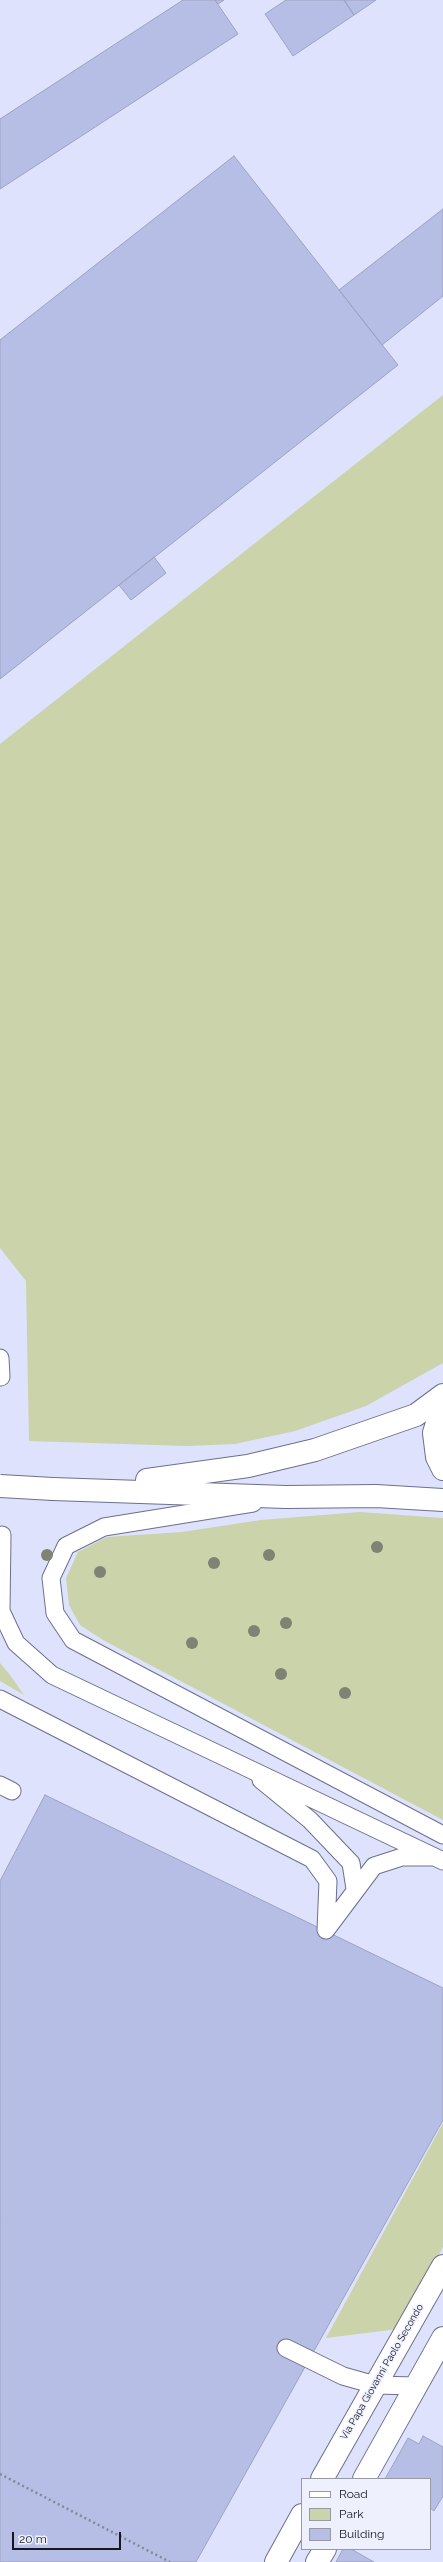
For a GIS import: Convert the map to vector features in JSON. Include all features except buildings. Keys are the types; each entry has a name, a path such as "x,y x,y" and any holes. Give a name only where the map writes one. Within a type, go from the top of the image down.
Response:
{"street":[{"path":"78,1488 192,1475 248,1466 314,1450 416,1415 443,1395"},
{"path":"443,1403 434,1433 437,1457 443,1469"},
{"path":"0,1486 286,1497 376,1496 443,1500"},
{"name":"Via Papa Giovanni Paolo Secondo","path":"323,2478 443,2266"},
{"path":"365,2478 443,2338"},
{"path":"276,2562 301,2517"},
{"path":"317,2562 323,2550"}],"lane":[{"path":"0,1358 1,1377"},
{"path":"286,1497 104,1527 97,1530 66,1546 51,1578 55,1613 73,1640 443,1835"},
{"path":"2,1535 1,1611 16,1643 52,1675 440,1859"},
{"path":"0,1699 312,1859 328,1881 326,1930 355,1889 374,1866 402,1857 440,1859"},
{"path":"236,1761 310,1820 351,1863 355,1889"},
{"path":"286,2348 343,2376 375,2385 416,2386"}],"path":[{"path":"0,2474 170,2562"}],"green space":[{"path":"443,395 443,1363 366,1406 295,1431 235,1444 187,1446 29,1441 26,1281 0,1248 0,744"},
{"path":"360,1512 443,1518 443,1820 103,1640 80,1625 69,1605 66,1578 78,1552 107,1537 182,1532 261,1520"},
{"path":"0,1663 10,1675 24,1695 0,1681"},
{"path":"443,2123 443,2247 398,2329 326,2338"}]}
